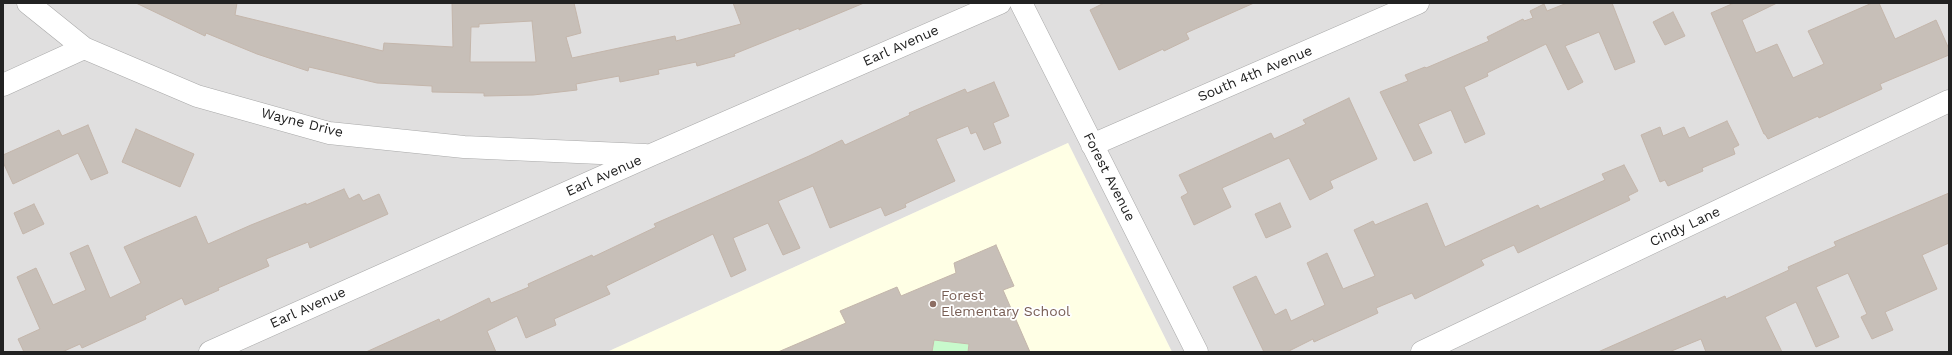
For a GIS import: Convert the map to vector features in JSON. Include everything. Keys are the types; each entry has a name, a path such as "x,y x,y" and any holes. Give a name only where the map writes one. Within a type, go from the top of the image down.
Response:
{"street":[{"name":"Wayne Drive","path":"28,3 84,48 197,96 330,133 464,147 651,155"},
{"name":"Earl Avenue","path":"210,352 651,155 1000,3"},
{"name":"Forest Avenue","path":"1021,3 1197,352"},
{"name":"South 4th Avenue","path":"1092,145 1418,3"},
{"path":"3,85 84,48"},
{"name":"Cindy Lane","path":"1422,352 1949,101"}],"shaded area":[{"path":"3,3 1949,3 1949,352 1172,352 1068,143 607,352 3,352"},
{"path":"1068,143 1172,352 607,352"}],"green space":[{"path":"934,340 969,344 968,352 932,352"}],"building":[{"path":"136,3 237,3 235,15 383,51 384,43 453,47 452,3 574,3 581,33 566,37 572,58 675,36 676,41 741,24 733,3 864,3 799,30 799,28 734,54 735,56 697,66 696,62 658,70 659,74 620,82 619,76 576,84 577,90 533,95 484,96 484,93 432,92 432,86 377,83 309,67 308,71 257,54 206,33 205,36","holes":["532,21 536,62 470,62 471,27 479,27 479,24"]},
{"path":"1104,3 1254,3 1186,33 1189,39 1164,51 1163,49 1119,70 1090,10"},
{"path":"1567,3 1612,3 1635,62 1615,70 1599,32 1565,46 1583,82 1568,90 1546,44 1487,73 1488,76 1464,87 1485,134 1465,143 1451,110 1418,124 1432,153 1414,161 1380,92 1408,81 1405,75 1425,67 1426,68 1489,41 1487,37 1523,19 1524,21 1533,18 1530,11 1544,4 1547,11"},
{"path":"1734,3 1777,3 1742,20 1756,53 1777,44 1793,78 1824,64 1808,31 1872,3 1879,3 1895,39 1936,20 1949,49 1949,55 1880,84 1882,89 1819,118 1818,116 1768,139 1764,134 1711,13"},
{"path":"1673,12 1685,36 1665,45 1653,22"},
{"path":"994,82 1009,116 993,123 1001,143 984,150 976,132 971,134 968,126 936,139 955,181 905,204 906,207 885,216 881,207 830,228 813,186 778,201 800,248 783,255 768,223 733,238 746,270 731,277 713,234 606,286 610,294 554,319 556,325 526,338 517,316 487,331 496,352 366,352 439,319 440,322 489,298 491,303 529,287 528,284 592,255 593,257 656,227 654,224 842,140 845,145 910,115 909,113 965,89 967,93"},
{"path":"1349,98 1377,159 1330,181 1333,188 1310,200 1289,158 1222,188 1231,207 1194,225 1181,197 1188,193 1179,175 1271,133 1274,139 1306,124 1303,120"},
{"path":"1727,121 1739,145 1733,148 1735,154 1702,168 1703,171 1668,186 1665,180 1660,182 1641,135 1660,127 1663,136 1684,127 1689,138"},
{"path":"88,125 108,173 91,180 78,153 13,184 3,162 3,155 59,130 62,136"},
{"path":"136,129 194,154 180,187 122,162"},
{"path":"1624,165 1638,191 1628,196 1630,200 1518,253 1514,245 1481,260 1484,265 1415,299 1412,293 1376,308 1378,313 1314,342 1313,339 1287,352 1264,352 1233,287 1256,276 1275,315 1286,309 1291,321 1325,305 1307,263 1327,253 1343,289 1375,276 1354,230 1373,221 1375,225 1427,203 1445,247 1538,205 1540,209 1605,180 1602,174"},
{"path":"344,189 349,199 359,194 363,201 379,194 388,214 310,248 308,242 266,259 269,266 218,288 219,290 185,305 182,298 145,316 146,319 82,348 80,344 62,352 24,352 18,339 40,329 17,277 36,268 53,305 86,290 70,253 88,245 110,298 141,283 124,247 196,216 208,244 251,225 306,203 306,205"},
{"path":"1949,193 1949,243 1922,255 1937,289 1885,312 1893,330 1872,339 1861,317 1867,314 1848,273 1816,287 1839,337 1816,347 1796,302 1765,317 1782,352 1706,352 1701,339 1669,352 1598,352 1725,296 1726,299 1789,270 1788,267 1836,246 1834,242"},
{"path":"1280,203 1291,227 1266,238 1255,214"},
{"path":"34,204 44,224 23,234 14,213"},
{"name":"Forest Elementary School","path":"996,245 1014,286 1003,290 1030,352 968,352 969,344 934,340 932,352 778,352 846,323 840,311 897,287 901,296 956,273 954,263"}],"place":[{"name":"Forest Elementary School","path":"933,304"}]}
